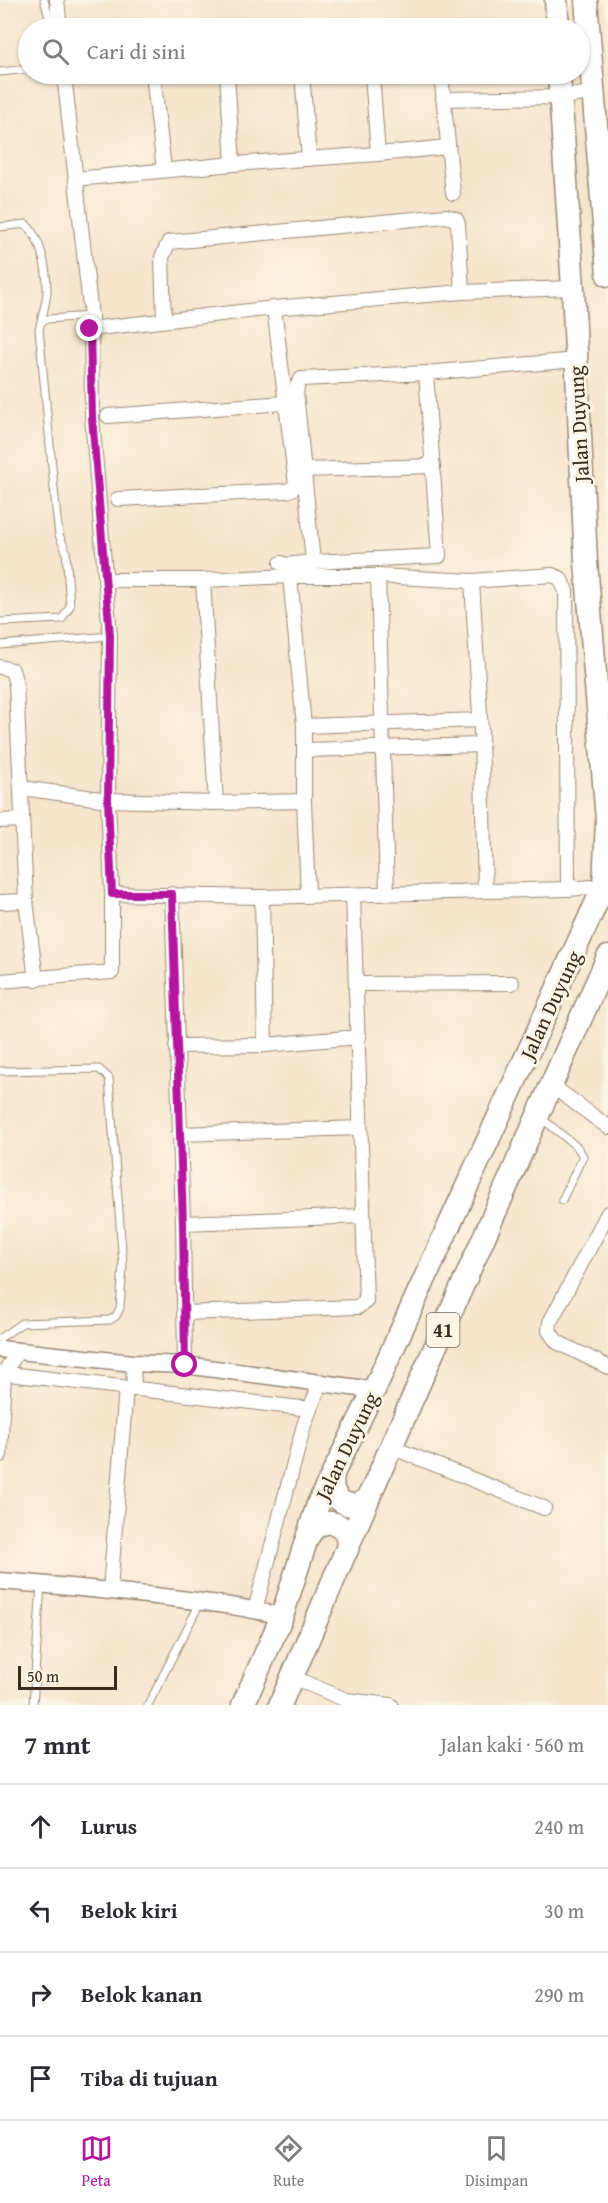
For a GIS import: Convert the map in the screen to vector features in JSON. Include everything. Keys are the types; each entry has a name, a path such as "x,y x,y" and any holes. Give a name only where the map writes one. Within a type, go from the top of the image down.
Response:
{"highway":[{"path":"556,0 557,18"},
{"path":"586,0 587,18"},
{"path":"590,62 608,275"},
{"name":"Jalan Duyung","path":"243,1705 282,1616 318,1504 374,1390 604,886 608,820 586,562 573,288 559,84"},
{"name":"Jalan Duyung","path":"280,1705 372,1490 608,957"},
{"path":"333,1476 332,1489 335,1496 345,1504 352,1505 365,1501 372,1490"},
{"path":"308,1538 316,1526 322,1523 336,1524 341,1527 348,1538 348,1550"}],"street":[{"path":"57,0 59,18"},
{"path":"0,981 36,980 112,972 112,894 108,800 110,636 92,417 90,322 65,84"},
{"path":"154,84 164,170"},
{"path":"227,84 233,164"},
{"path":"303,84 309,159"},
{"path":"373,84 378,154"},
{"path":"442,84 453,193"},
{"path":"443,99 560,97 592,93"},
{"path":"76,179 448,147"},
{"path":"164,319 162,257 169,242 423,218 446,216 456,219 462,292"},
{"path":"90,322 164,319 462,292 573,288"},
{"path":"118,499 292,489 296,480 284,402 274,308"},
{"path":"313,562 296,392 301,379 426,373 576,360"},
{"path":"281,563 285,565 439,556 426,373"},
{"path":"108,416 284,402"},
{"path":"304,470 433,466"},
{"path":"105,580 203,580 290,576 378,576 472,581 552,575 560,578 566,591 568,889"},
{"path":"290,576 304,726 308,896"},
{"path":"378,576 387,893"},
{"path":"203,580 216,803"},
{"path":"472,581 480,720 485,891"},
{"path":"0,667 7,667 14,673 22,788 26,901 36,980"},
{"path":"304,726 480,720"},
{"path":"304,750 480,745"},
{"path":"22,788 108,800 216,803 304,801"},
{"path":"0,821 22,820"},
{"path":"112,894 353,896 604,886"},
{"path":"172,894 183,1223 185,1365"},
{"path":"184,1313 358,1307 366,1301 353,896"},
{"path":"262,897 265,1045"},
{"path":"0,902 26,901"},
{"path":"357,984 512,983"},
{"path":"176,1046 265,1045 359,1037"},
{"path":"551,1085 608,1127"},
{"path":"179,1134 360,1128"},
{"path":"608,1213 550,1322 549,1331 557,1342 608,1367"},
{"path":"183,1223 363,1216"},
{"path":"0,1349 133,1363 185,1365 374,1390"},
{"path":"0,1455 2,1373 18,1351"},
{"path":"110,1590 133,1363"},
{"path":"2,1373 310,1409"},
{"path":"255,1610 310,1409 320,1383"},
{"path":"391,1447 543,1508"},
{"path":"0,1581 110,1590 201,1601 282,1616"},
{"path":"292,1677 346,1700 392,1705"}],"lane":[{"path":"44,0 49,18"},
{"path":"0,72 18,70"},
{"path":"0,227 26,224 34,231 41,247 47,289 39,337 57,519 59,535 66,550 70,606 62,619 0,622"},
{"path":"41,322 47,319 90,322"},
{"path":"0,645 110,636"},
{"path":"0,1071 99,1069 109,1078 123,1265 120,1308 116,1316 110,1320 22,1323 0,1338"},
{"path":"538,1115 577,1147 583,1156 562,1200"},
{"path":"33,1705 41,1584"},
{"path":"148,1705 201,1601"}],"route":[{"path":"90,329 92,417 110,636 108,800 112,894 172,894 183,1223 185,1365"}]}
